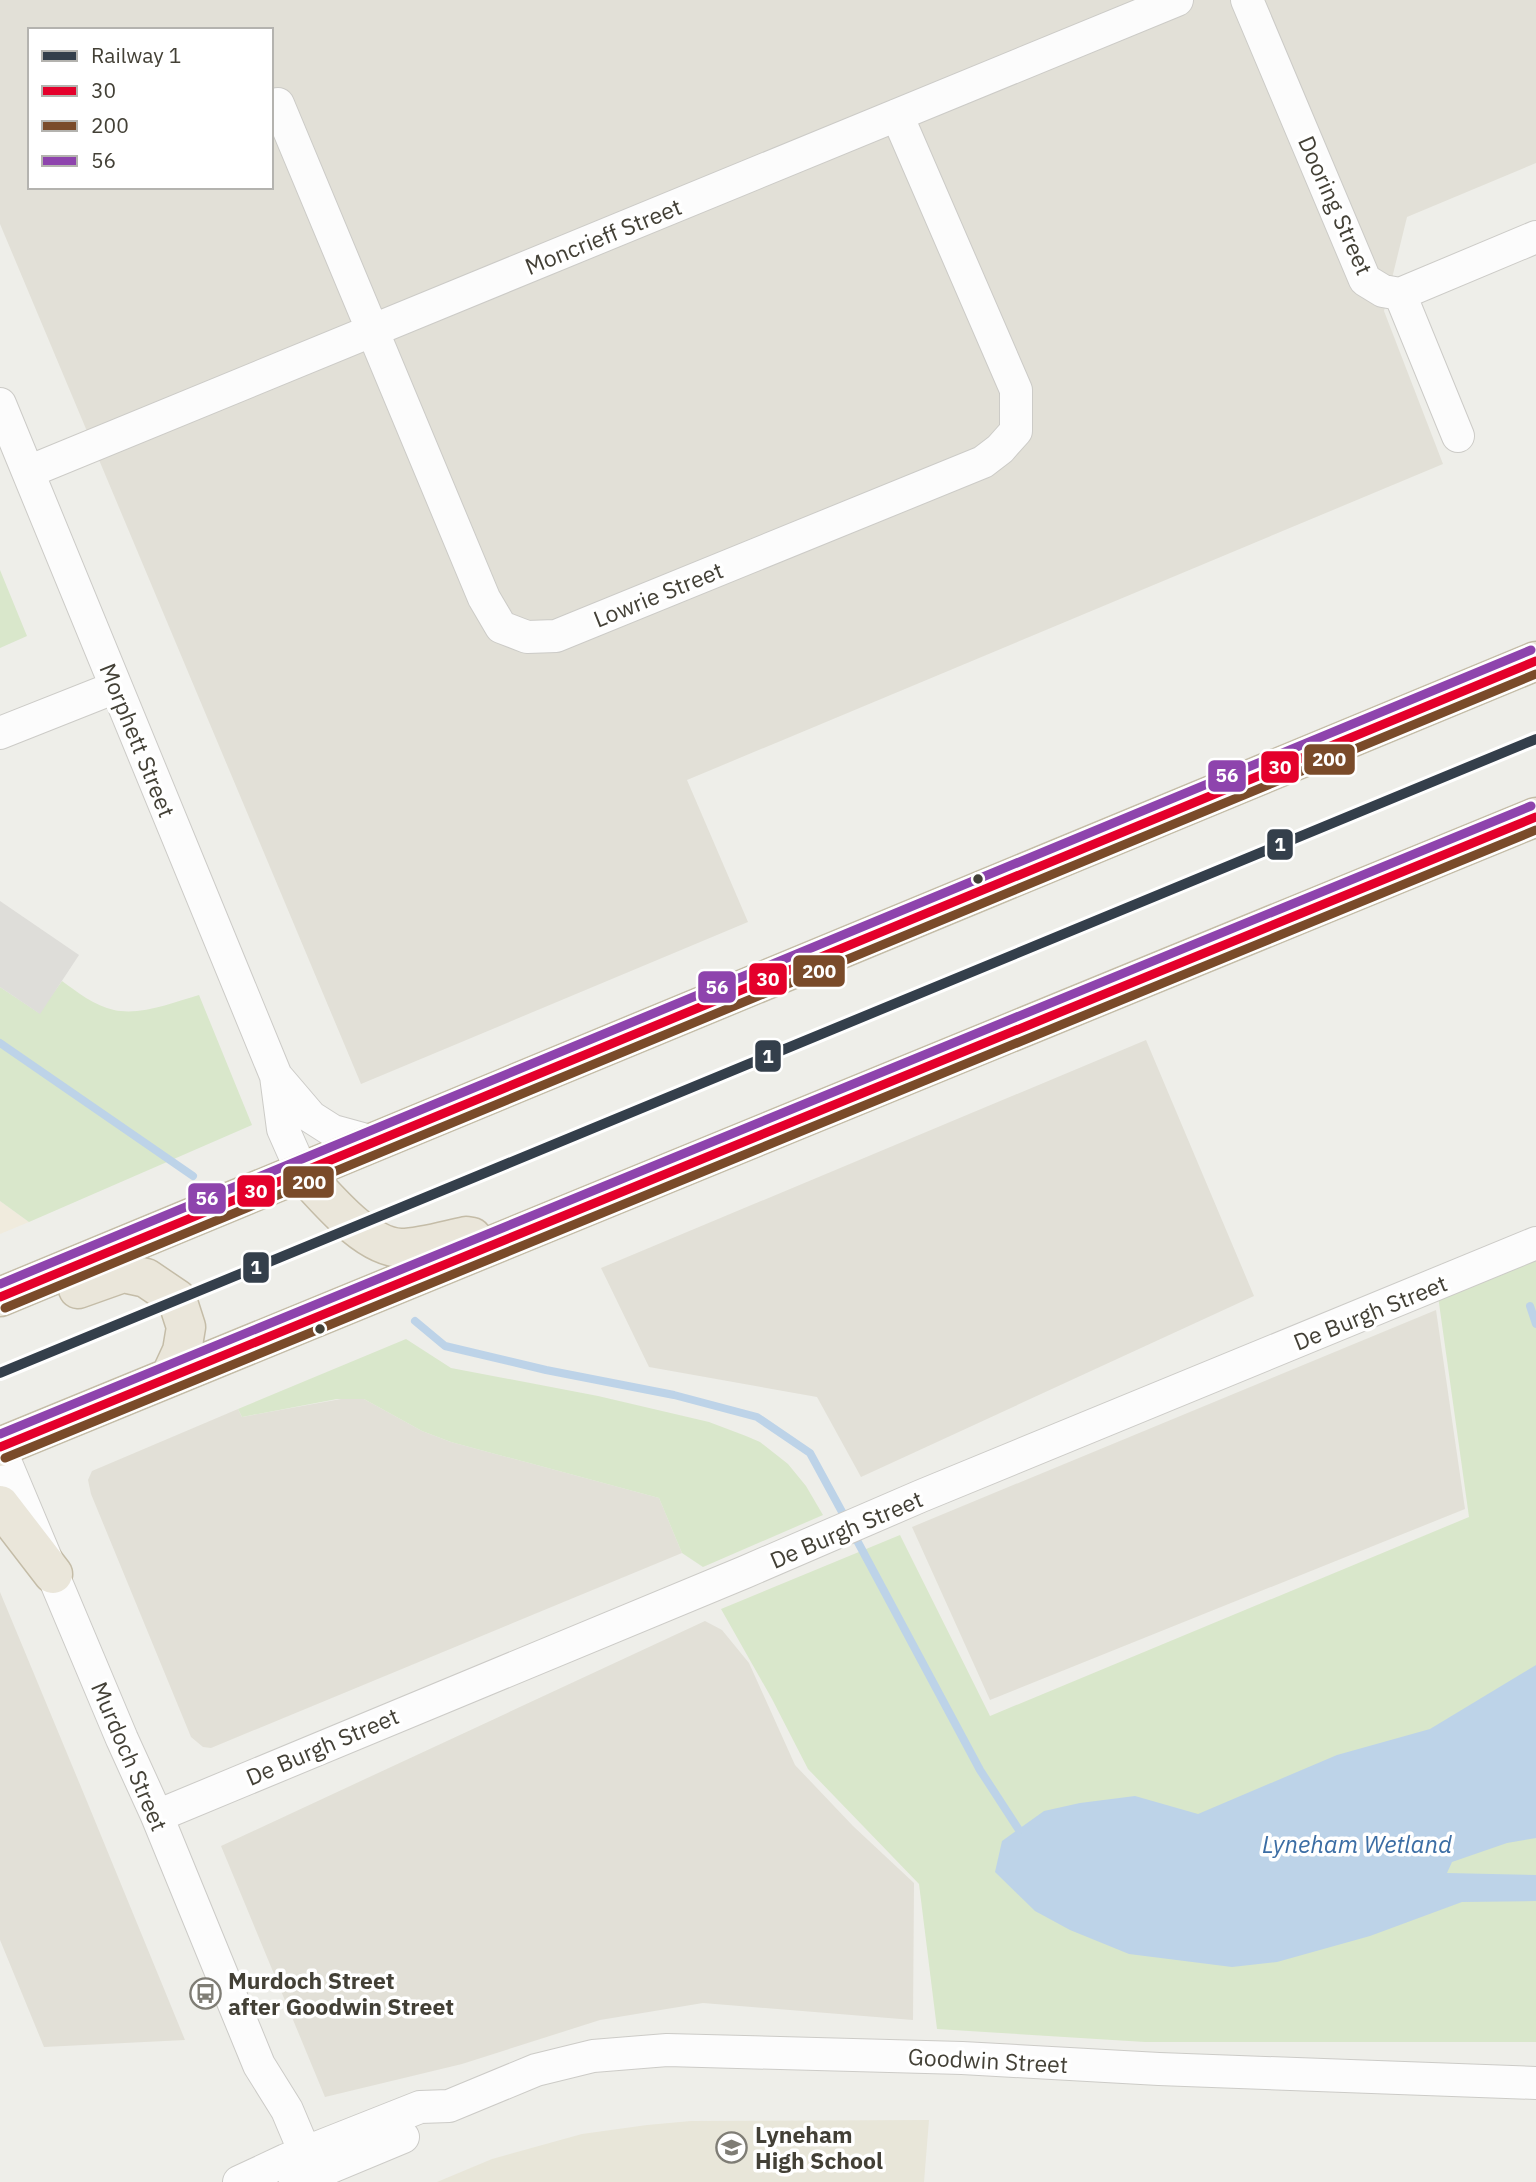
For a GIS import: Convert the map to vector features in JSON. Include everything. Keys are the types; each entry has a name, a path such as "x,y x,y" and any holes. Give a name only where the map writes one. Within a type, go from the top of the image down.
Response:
{"highway":[{"path":"0,1297 1536,661"},
{"path":"0,1448 498,1241 1536,817"},
{"path":"302,1172 346,1218 386,1245 401,1248 466,1236 498,1241"},
{"path":"0,1317 122,1273 146,1278 177,1299 182,1309 186,1327 182,1351 170,1377"},
{"path":"0,1504 53,1574"}],"street":[{"name":"Moncrieff Street","path":"28,472 1177,0"},
{"name":"Dooring Street","path":"1247,0 1365,280 1383,291 1400,295"},
{"name":"Lowrie Street","path":"278,104 484,598 501,627 527,637 556,636 983,462 1000,449 1016,431 1016,390 897,115"},
{"path":"1458,436 1400,295 1536,237"},
{"name":"Morphett Street","path":"0,404 276,1076 284,1129 302,1172"},
{"path":"0,733 116,687"},
{"name":"Morphett Street","path":"276,1076 311,1117 333,1131 373,1142"},
{"name":"De Burgh Street","path":"157,1816 885,1511 1536,1243"},
{"name":"Murdoch Street","path":"0,1448 157,1816 259,2065 269,2117 299,2170"},
{"name":"Goodwin Street","path":"239,2182 299,2170 420,2107 449,2106 536,2070 593,2056 667,2050 962,2058 1159,2069 1536,2083"}],"shaded area":[{"path":"0,0 1536,0 1536,163 1407,217 1384,311 1443,464 687,780 748,922 361,1084 0,224"},
{"path":"0,901 79,955 40,1014 0,987"},
{"path":"1146,1040 1254,1296 861,1477 817,1397 649,1367 601,1268"},
{"path":"0,1201 29,1222 0,1234"},
{"path":"1436,1310 1465,1509 990,1700 912,1527"},
{"path":"352,1397 364,1399 422,1431 451,1442 659,1498 682,1553 211,1748 203,1747 191,1737 91,1494 88,1480 92,1471 238,1409 242,1417"},
{"path":"0,1592 185,2040 44,2047 0,1940"},
{"path":"705,1621 722,1630 749,1663 795,1765 853,1826 914,1883 913,2020 703,2003 600,2020 462,2064 325,2097 221,1846"},
{"name":"Lyneham High School","path":"929,2120 924,2182 437,2182 492,2159 582,2134 647,2125 691,2121"}],"green space":[{"path":"0,570 27,636 0,648"},
{"path":"62,981 86,998 114,1010 135,1011 199,995 252,1125 29,1222 0,1201 0,987 39,1013"},
{"path":"1536,1256 1536,2042 1145,2042 937,2029 919,1884 808,1769 721,1609 900,1535 990,1716 1469,1517 1438,1296"},
{"path":"406,1339 451,1368 598,1396 709,1422 746,1436 760,1442 788,1464 806,1486 823,1515 703,1567 682,1553 659,1498 451,1442 422,1431 364,1399 337,1399 242,1417 238,1409"}],"water":[{"name":"Lyneham Wetland","path":"1536,1665 1536,1838 1507,1843 1452,1862 1447,1873 1536,1875 1536,1901 1462,1902 1370,1936 1277,1962 1232,1967 1129,1954 1070,1930 1035,1911 995,1872 1002,1841 1044,1811 1135,1796 1198,1814 1337,1755 1430,1729"}],"waterway":[{"path":"0,1043 193,1176"},
{"path":"1530,1306 1536,1324"},
{"path":"415,1321 445,1346 546,1370 674,1395 757,1417 810,1453 847,1521"},
{"path":"853,1533 980,1770 1019,1830"}],"rail line":[{"name":"1","path":"0,1373 1536,739"}],"transit line":[{"name":"56","path":"0,1284 1531,650"},
{"name":"30","path":"0,1297 1536,661"},
{"name":"200","path":"5,1308 1536,674"},
{"name":"56","path":"0,1434 1531,806"},
{"name":"30","path":"0,1447 1536,817"},
{"name":"200","path":"5,1458 1536,830"}],"place":[{"name":"Murdoch Street after Goodwin Street","path":"205,1993"},
{"name":"Lyneham High School","path":"732,2147"}]}
